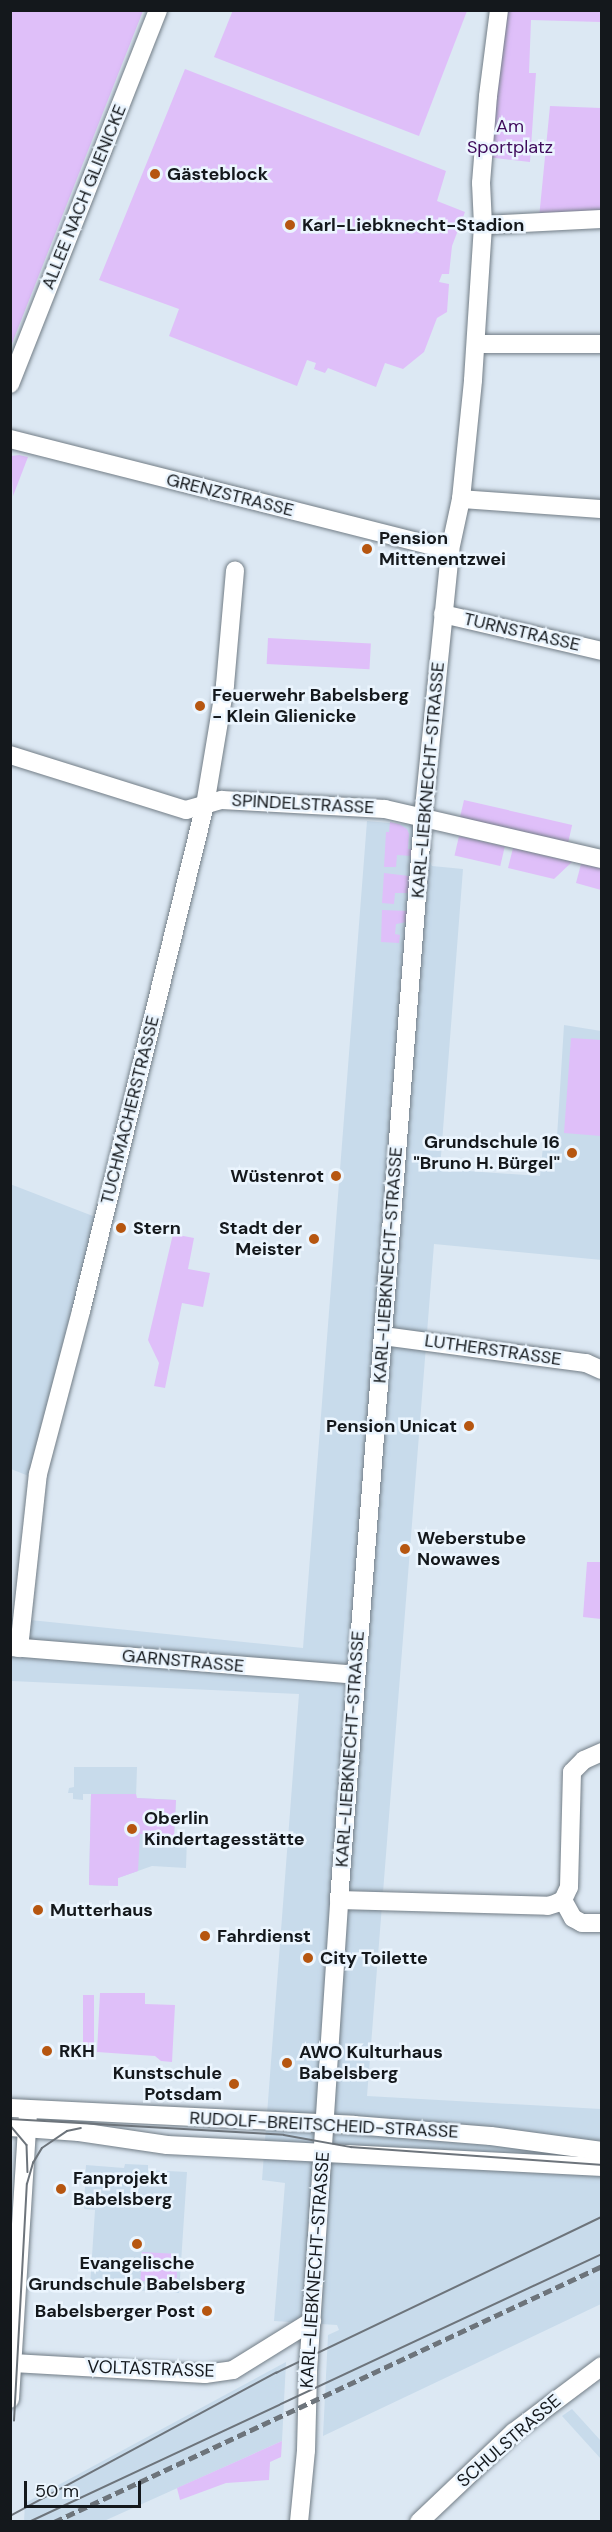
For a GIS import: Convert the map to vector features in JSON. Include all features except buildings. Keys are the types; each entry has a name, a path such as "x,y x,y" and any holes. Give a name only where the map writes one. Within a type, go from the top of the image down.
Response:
{"street":[{"name":"ALLEE NACH GLIENICKE","path":"10,384 158,10"},
{"name":"KARL-LIEBKNECHT-STRASSE","path":"299,2522 339,1900 423,818 450,550 461,499 476,344 483,225 482,172 499,10"},
{"path":"483,225 602,219"},
{"path":"476,344 602,344"},
{"name":"GRENZSTRASSE","path":"10,439 450,550"},
{"path":"461,499 602,509"},
{"name":"TUCHMACHERSTRASSE","path":"15,1648 38,1474 84,1300 205,805 225,685 235,570"},
{"name":"TURNSTRASSE","path":"443,614 602,651"},
{"name":"SPINDELSTRASSE","path":"10,755 186,810 222,800 385,809 602,859"},
{"name":"LUTHERSTRASSE","path":"383,1336 586,1363 602,1370"},
{"name":"GARNSTRASSE","path":"15,1648 356,1675"},
{"path":"339,1900 548,1905 563,1900 569,1887 572,1773 584,1760 602,1752"},
{"path":"563,1900 573,1918 582,1923 602,1923"},
{"path":"10,2399 13,2363 19,2109"},
{"name":"RUDOLF-BREITSCHEID-STRASSE","path":"19,2109 324,2124 491,2136 602,2151"},
{"name":"RUDOLF-BREITSCHEID-STRASSE","path":"19,2128 79,2132 167,2145 323,2151 602,2167"},
{"name":"VOLTASTRASSE","path":"13,2363 205,2374 233,2370 312,2321"},
{"name":"SCHULSTRASSE","path":"419,2522 514,2432 602,2366"}],"shaded area":[{"path":"367,821 412,825 432,866 463,869 440,1169 540,1176 544,1136 557,1137 564,1025 601,1031 602,1260 434,1244 367,2096 601,2109 601,2304 323,2436 328,2335 339,2330 337,2325 274,2321 285,2183 262,2180 299,1694 11,1681 11,1618 303,1648"},
{"path":"10,1184 98,1218 31,1477 11,1469"},
{"name":"Oberlin Kindertagesstätte","path":"74,1767 137,1767 136,1798 176,1800 174,1836 187,1837 186,1868 152,1866 118,1878 118,1886 89,1885 91,1794 83,1794 83,1800 73,1799 73,1793 68,1793 69,1788 74,1787"},
{"name":"Evangelische Grundschule Babelsberg","path":"125,2164 148,2165 148,2170 187,2172 179,2293 90,2287 95,2210 84,2209 86,2165 124,2168"},
{"path":"286,2362 282,2441 104,2521 24,2522 25,2503"},
{"path":"572,2409 601,2441 601,2459 562,2416"}],"green space":[{"path":"233,10 467,11 419,136 214,57"},
{"path":"10,11 143,11 11,346"},
{"name":"Am Sportplatz","path":"505,11 601,11 601,22 531,20 529,73 536,73 530,162 486,157"},
{"name":"Karl-Liebknecht-Stadion","path":"185,69 446,171 437,201 465,212 452,246 449,274 442,274 439,282 449,284 447,312 437,318 424,352 403,369 385,363 376,387 328,368 325,373 314,369 316,363 307,360 297,386 169,336 179,309 99,280"},
{"path":"550,106 601,108 601,215 539,218"},
{"path":"11,456 28,457 13,496"},
{"path":"268,638 371,643 369,669 267,664"},
{"path":"464,800 572,825 568,844 460,819"},
{"path":"390,822 407,829 408,849 412,849 412,856 397,855 396,867 384,867 386,832 389,832"},
{"path":"459,836 505,847 500,866 455,855"},
{"path":"513,848 572,862 554,879 508,868"},
{"path":"581,864 601,868 601,890 576,883"},
{"path":"384,873 409,876 410,893 395,893 394,904 382,903"},
{"path":"382,910 408,911 407,922 396,924 395,934 400,935 399,943 381,942"},
{"path":"571,1038 601,1040 601,1136 564,1133"},
{"path":"173,1234 194,1238 188,1269 210,1273 203,1307 182,1303 165,1388 154,1386 159,1363 148,1340"},
{"path":"587,1562 601,1562 601,1619 583,1617"},
{"name":"Oberlin Kindertagesstätte","path":"91,1794 136,1794 137,1798 176,1800 174,1836 140,1834 138,1871 118,1878 118,1886 89,1885"},
{"path":"100,1993 145,1993 145,2004 175,2005 172,2062 161,2061 155,2056 97,2052"},
{"path":"83,1995 94,1995 94,2051 83,2051"},
{"path":"142,2252 178,2254 176,2283 140,2281"},
{"path":"282,2441 281,2457 270,2462 269,2480 226,2483 180,2500 177,2488"}],"tram line":[{"path":"10,2119 284,2135 351,2147 602,2165"},
{"path":"10,2125 27,2145 28,2172"},
{"path":"14,2421 27,2184 33,2163 42,2148 67,2131 81,2128"},
{"path":"10,2516 276,2373 602,2217"},
{"path":"29,2522 602,2254"}],"railway":[{"path":"54,2522 602,2266"}],"place":[{"name":"Gästeblock","path":"155,174"},
{"name":"Karl-Liebknecht-Stadion","path":"290,225"},
{"name":"Pension Mittenentzwei","path":"367,549"},
{"name":"Feuerwehr Babelsberg - Klein Glienicke","path":"200,706"},
{"name":"Grundschule 16 \"Bruno H. Bürgel\"","path":"572,1153"},
{"name":"Wüstenrot","path":"336,1176"},
{"name":"Stern","path":"121,1228"},
{"name":"Stadt der Meister","path":"314,1239"},
{"name":"Pension Unicat","path":"469,1426"},
{"name":"Weberstube Nowawes","path":"405,1549"},
{"name":"Oberlin Kindertagesstätte","path":"132,1829"},
{"name":"Mutterhaus","path":"38,1910"},
{"name":"Fahrdienst","path":"205,1936"},
{"name":"City Toilette","path":"308,1958"},
{"name":"RKH","path":"47,2051"},
{"name":"AWO Kulturhaus Babelsberg","path":"287,2063"},
{"name":"Kunstschule Potsdam","path":"234,2084"},
{"name":"Fanprojekt Babelsberg","path":"61,2189"},
{"name":"Evangelische Grundschule Babelsberg","path":"137,2244"},
{"name":"Babelsberger Post","path":"207,2311"}]}
